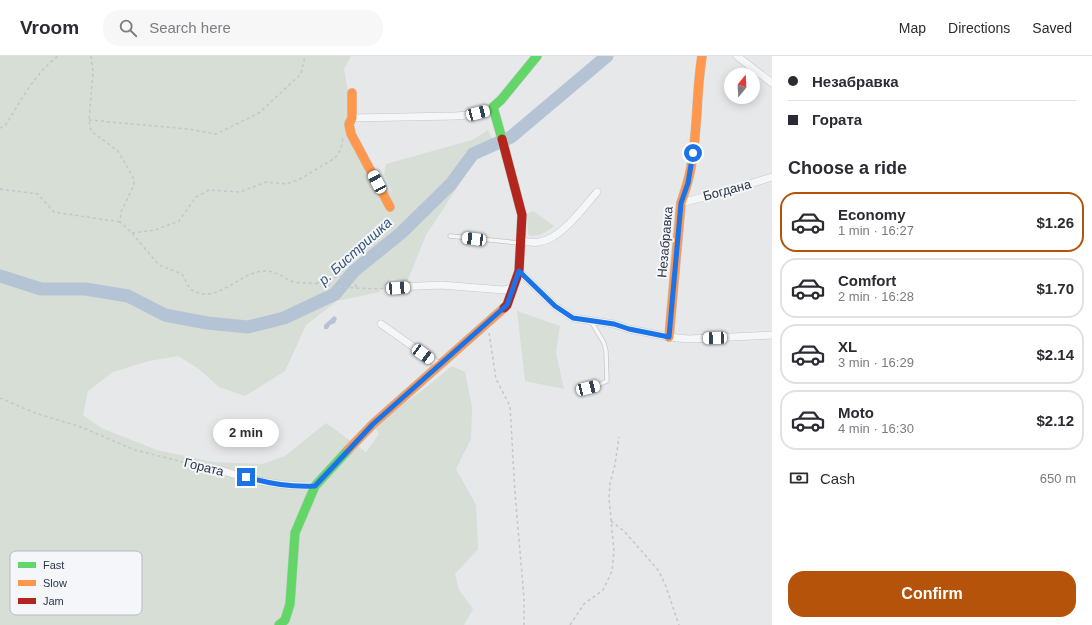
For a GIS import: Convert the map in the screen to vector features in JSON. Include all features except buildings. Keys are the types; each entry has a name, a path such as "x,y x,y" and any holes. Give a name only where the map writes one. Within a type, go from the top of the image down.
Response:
{"street":[{"path":"352,118 469,115 493,107 501,100 537,56"},
{"name":"Незабравка","path":"669,337 681,203 688,183 693,153 699,74 702,56"},
{"path":"737,56 772,83"},
{"path":"352,93 352,118 349,124 351,134 390,207"},
{"path":"279,625 284,620 290,604 295,533 315,486 373,424 507,305 519,271 522,215 493,107"},
{"name":"Богдана","path":"681,203 772,177"},
{"path":"520,242 540,242 554,236 568,225 597,192"},
{"path":"519,271 555,306 573,318 614,324 629,329 669,337 688,339 772,335"},
{"path":"398,288 441,285 503,290 513,288"},
{"path":"381,324 439,365"},
{"name":"Гората","path":"217,468 270,484 297,487 315,486"}],"lane":[{"path":"450,236 485,241 520,242"},
{"path":"581,390 607,381 606,351 604,343 591,321"}],"path":[{"path":"0,128 5,126 29,87 50,62 58,56"},
{"path":"91,56 93,72 89,120 91,131 118,151 133,177 134,185 122,212 120,222"},
{"path":"89,120 188,129 216,134 259,113 301,74 305,56"},
{"path":"132,233 155,230 179,221 196,197 209,190 240,192 266,182 287,184 302,178 335,158 341,149 343,136"},
{"path":"0,189 38,194 54,212 120,222 132,233 159,265 182,274 190,289 203,294 214,293 248,275 264,271 275,272 295,282 317,283 358,289 376,290 398,288"},
{"path":"317,283 330,278 343,277 351,280 358,289"},
{"path":"487,323 496,379 510,406 515,493 524,598 524,625"},
{"name":"Гората","path":"0,398 35,413 81,426 135,450 195,465 217,468"},
{"path":"570,625 584,604 603,590 612,571 614,551 609,498 610,483 615,465 619,437"},
{"path":"611,521 624,531 658,570 665,584 679,625"}],"shaded area":[{"path":"0,56 351,56 344,69 348,91 347,138 393,194 384,174 386,164 472,140 488,130 496,147 477,155 426,235 407,282 392,278 379,292 337,301 306,325 285,371 245,396 219,387 199,369 178,356 149,361 113,372 88,391 83,415 101,428 157,450 213,462 262,464 285,456 326,423 366,452 379,434 373,424 419,393 452,366 465,372 472,407 471,439 456,469 476,505 478,549 455,574 459,590 473,609 464,625 0,625"},
{"path":"533,211 554,226 543,233 530,236 528,234 527,214"},
{"path":"517,311 560,326 556,353 564,389 525,381"}],"water":[{"path":"334,316 337,318 335,323 330,325 328,329 324,329 324,325"}],"waterway":[{"name":"р. Бистришка","path":"0,276 41,289 85,289 128,296 165,315 207,323 248,327 284,318 335,294 354,271 401,233 451,184 473,154 511,137 607,56"}],"traffic: fast":[{"path":"502,139 493,107 501,100 537,56"},
{"path":"279,625 285,620 290,604 295,533 315,486 348,450"}],"traffic: slow":[{"path":"669,337 681,203 687,185 693,153 702,56"},
{"path":"352,93 352,118 349,124 351,134 390,207"},
{"path":"348,450 373,424 504,308"}],"traffic: jam":[{"path":"502,139 522,215 519,271 507,305 504,308"}],"route":[{"path":"246,477 270,484 297,487 315,486 373,424 507,305 519,271 555,306 573,318 614,324 629,329 669,337 681,203 688,183 693,153"}]}
